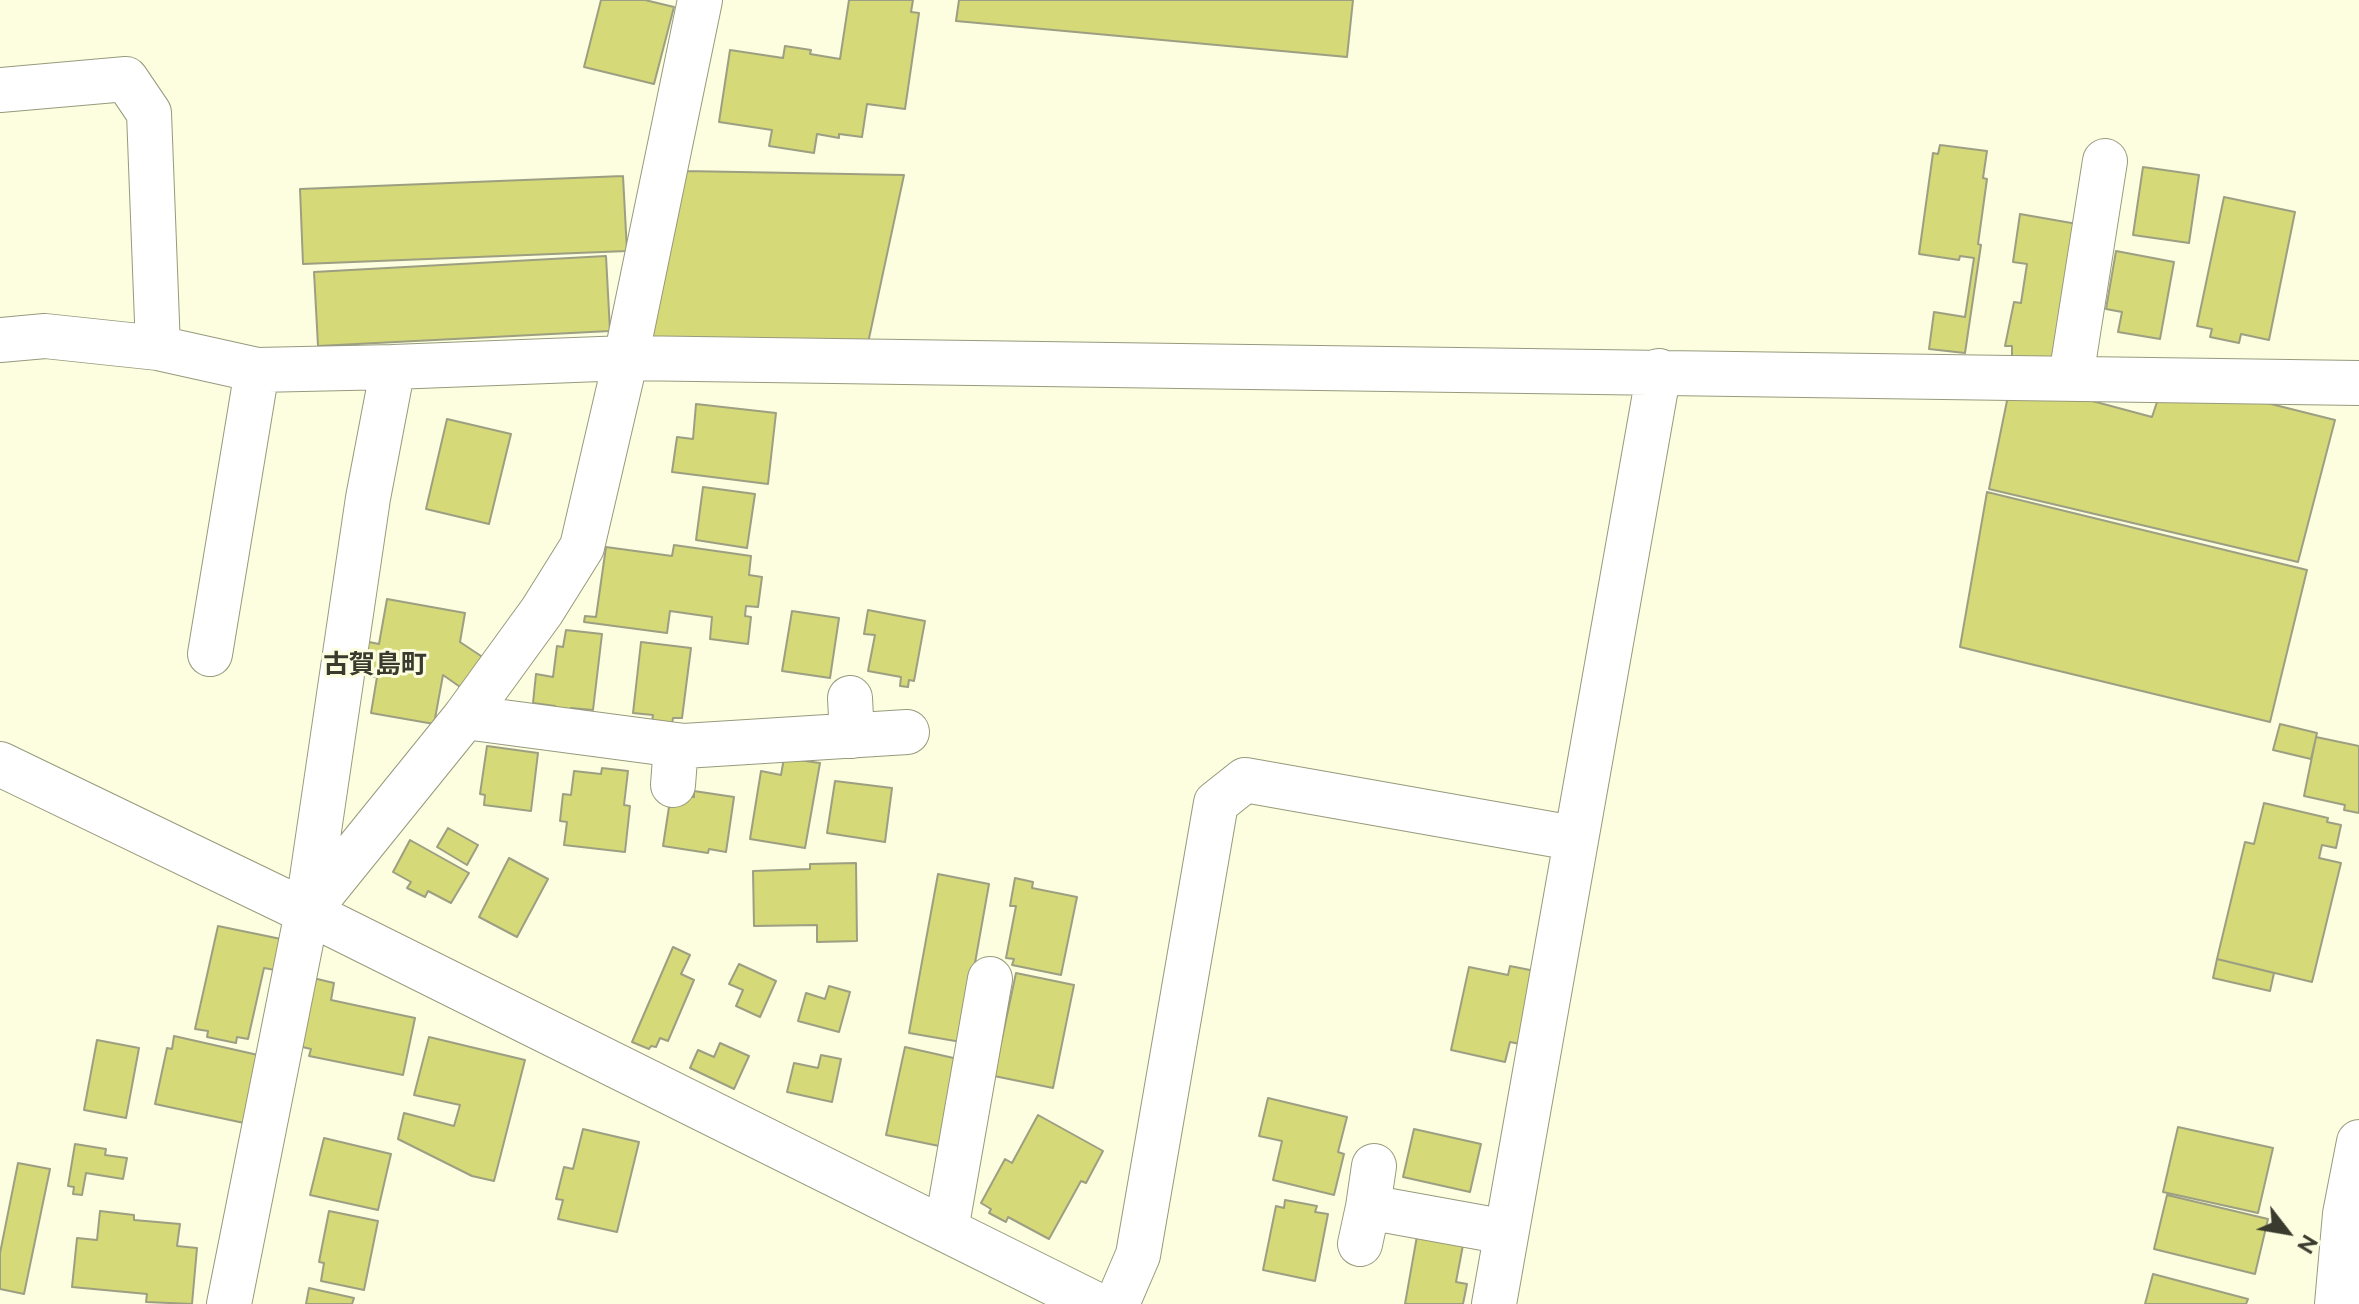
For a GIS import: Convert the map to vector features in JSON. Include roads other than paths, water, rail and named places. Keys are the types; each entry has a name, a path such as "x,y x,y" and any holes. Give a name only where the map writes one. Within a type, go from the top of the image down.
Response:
{"street":[{"path":"307,912 465,717 542,611 582,547 626,358 700,0"},
{"path":"0,90 126,79 149,113 158,348"},
{"path":"2071,377 2105,161"},
{"path":"0,340 45,336 158,348 257,370 626,358 2359,383"},
{"path":"229,1304 307,912 368,498 393,367"},
{"path":"210,654 257,370"},
{"path":"1494,1304 1659,371"},
{"path":"465,717 675,765 851,717 907,732"},
{"path":"0,764 307,912 1095,1304"},
{"path":"1117,1304 1138,1255 1216,803 1245,780 1556,835"},
{"path":"946,1230 990,979"},
{"path":"2337,1304 2345,1214 2359,1142"},
{"path":"1367,1206 1506,1232"}],"district":[{"name":"古賀島町","path":"375,665"}]}
